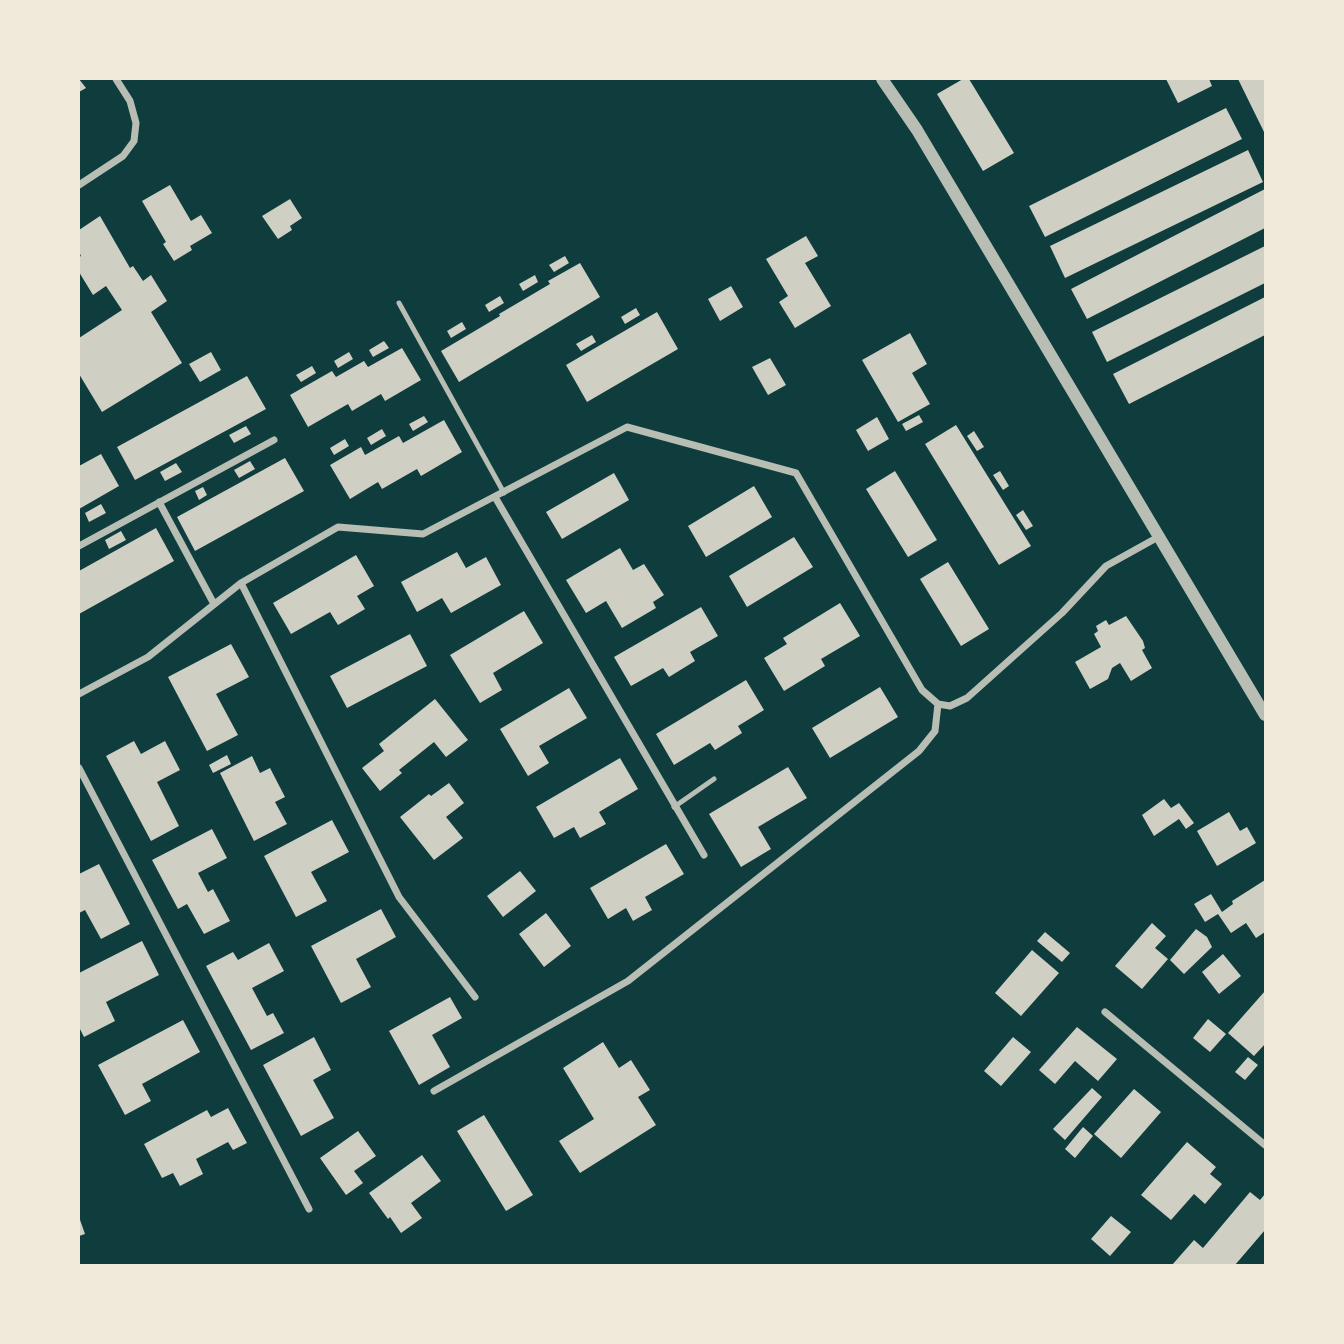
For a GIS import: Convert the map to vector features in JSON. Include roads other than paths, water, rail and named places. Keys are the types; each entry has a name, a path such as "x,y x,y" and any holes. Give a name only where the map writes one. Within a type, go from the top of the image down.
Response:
{"street":[{"path":"79,185 123,156 134,141 136,123 130,101 116,79"},
{"path":"882,79 917,130 1265,715"},
{"path":"79,694 148,657 240,583 338,527 423,534 627,427 796,472 922,690 938,704 950,706 967,698 1062,613 1106,566 1160,537"},
{"path":"79,546 274,440"},
{"path":"495,497 704,855"},
{"path":"159,502 214,604"},
{"path":"240,583 399,897 475,997"},
{"path":"433,1091 628,981 919,751 935,731 938,704"},
{"path":"79,768 309,1209"},
{"path":"1105,1012 1265,1145"}],"lane":[{"path":"398,303 504,493"},
{"path":"674,807 714,779"}]}
